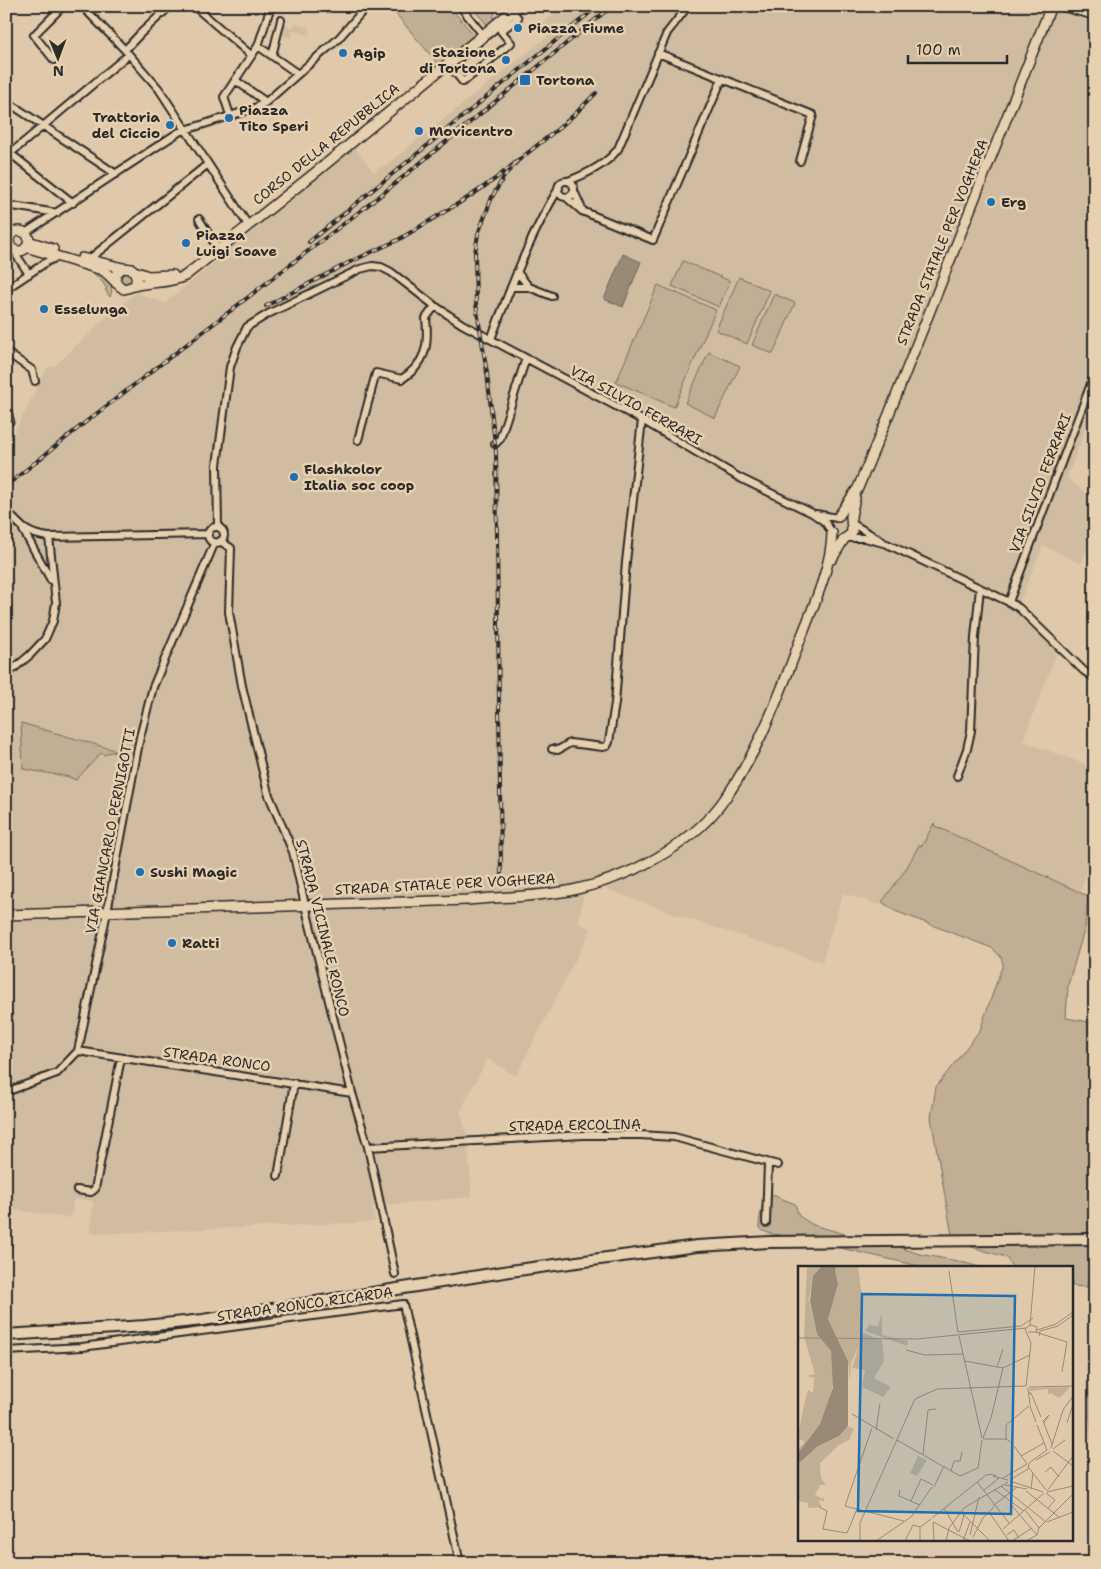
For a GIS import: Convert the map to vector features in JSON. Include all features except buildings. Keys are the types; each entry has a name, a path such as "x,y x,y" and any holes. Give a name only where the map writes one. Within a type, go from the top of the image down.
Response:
{"main road":[{"name":"CORSO DELLA REPUBBLICA","path":"134,271 148,276 168,276 186,272 198,264 518,6"},
{"name":"STRADA STATALE PER VOGHERA","path":"826,569 845,539 852,532 852,511 858,488 1051,6"},
{"path":"26,240 22,250 10,242 17,231 26,240 59,257 102,270 124,289 134,286 137,280 134,271 129,268 88,260 26,240"},
{"name":"CORSO DELLA REPUBBLICA","path":"134,286 175,280 184,276 198,264"},
{"path":"116,283 117,272 123,268"},
{"name":"STRADA STATALE PER VOGHERA","path":"6,915 467,900 572,890 614,878 638,867 670,849 696,831 720,805 740,774 784,684 826,569 831,548 832,522 838,517 858,488"},
{"path":"838,517 845,517 852,523"},
{"path":"832,532 837,538 845,539"},
{"path":"6,1335 109,1329 203,1320 519,1270 697,1246 770,1242 1095,1239"}],"street":[{"path":"54,60 34,35 63,6"},
{"path":"82,6 127,52 159,89 248,225"},
{"path":"156,6 161,14"},
{"path":"72,203 8,153 127,52 140,34 170,6"},
{"path":"194,6 251,55"},
{"path":"230,116 224,96 258,46 271,6"},
{"path":"460,6 482,35"},
{"path":"548,206 571,196 572,186 587,173 610,158 618,149 667,33 688,6"},
{"path":"1058,6 1095,16"},
{"path":"26,240 57,213 185,129 255,108 266,102 338,39 363,8"},
{"path":"514,13 518,18 501,31 511,43 463,82 450,66 514,13"},
{"path":"272,56 281,20"},
{"path":"258,46 298,74"},
{"path":"658,53 813,115 800,161"},
{"path":"559,188 560,193 582,211 653,240 722,79"},
{"path":"235,80 266,102"},
{"path":"6,101 116,174"},
{"path":"88,260 208,164"},
{"path":"491,339 517,272 548,206 561,183 572,186"},
{"path":"572,186 582,211"},
{"path":"6,205 57,213"},
{"path":"199,219 218,249"},
{"path":"10,242 29,274"},
{"path":"6,289 48,261 59,257"},
{"name":"VIA SILVIO FERRARI","path":"218,527 217,465 230,367 247,327 268,314 360,269 372,266 381,267 391,272 449,316 642,420 740,478 812,513 825,522 832,532"},
{"path":"517,272 529,286"},
{"path":"511,286 529,286 552,296"},
{"path":"358,440 376,373 402,379 414,371 423,357 428,338 426,318 435,306"},
{"path":"6,352 32,370 35,381"},
{"path":"496,444 500,439 526,358"},
{"name":"VIA SILVIO FERRARI","path":"1009,602 1095,373"},
{"path":"6,405 10,421"},
{"path":"552,749 558,750 570,743 603,747 607,746 609,742 615,703 626,562 642,420"},
{"path":"6,510 22,528 53,583"},
{"name":"VIA SILVIO FERRARI","path":"812,513 838,517"},
{"path":"852,523 887,544 1019,608 1084,671 1095,678"},
{"path":"218,527 221,528 224,535 217,542 209,538 208,534 211,529 218,527"},
{"path":"22,528 38,536 49,537 208,534"},
{"path":"6,675 30,655 45,638 53,621 56,603 49,537"},
{"path":"845,539 865,538 887,544"},
{"name":"STRADA VICINALE RONCO","path":"217,542 231,548 229,612 242,686 268,793 293,852 352,1093"},
{"name":"VIA GIANCARLO PERNIGOTTI","path":"78,1051 107,912 140,737 153,687 217,542"},
{"path":"957,776 967,749 971,730 975,638 980,588"},
{"path":"6,1092 56,1073 78,1051"},
{"name":"STRADA RONCO","path":"78,1051 352,1093"},
{"path":"77,1190 91,1192 95,1189 121,1058"},
{"path":"278,1176 294,1083"},
{"name":"STRADA RONCO RICARDA","path":"352,1093 368,1147 395,1274"},
{"name":"STRADA ERCOLINA","path":"368,1147 563,1136 640,1135 674,1137 778,1165"},
{"path":"766,1223 768,1163"},
{"name":"STRADA RONCO RICARDA","path":"6,1351 82,1347 403,1304 460,1563"}],"shaded area":[{"path":"403,6 449,6 474,35 439,65 395,13"},
{"path":"471,6 496,6 493,20 487,25"},
{"path":"563,6 1095,6 1095,414 1091,413 1067,478 1095,500 1095,525 1081,564 1043,545 1019,604 1060,644 1023,741 1095,768 1095,849 1080,892 934,824 922,846 919,846 906,869 882,902 878,905 843,893 822,962 680,916 604,888 584,894 578,923 591,929 516,1076 487,1059 460,1112 467,1135 472,1197 372,1206 375,1222 90,1234 93,1201 74,1199 70,1218 6,1209 6,449 47,368 56,365 113,311 136,293 165,303 354,147 374,172 386,165 547,37 539,27"},
{"path":"295,23 310,28 309,35 293,30 291,38 279,34 281,24 293,27"},
{"path":"623,254 641,262 623,307 604,299"},
{"path":"683,261 730,281 719,307 672,286"},
{"path":"92,272 108,280 112,288 110,297 98,276 95,276"},
{"path":"128,272 131,273 131,283 124,284 121,283 120,276 121,273"},
{"path":"739,277 770,291 747,344 716,330"},
{"path":"658,285 716,310 674,407 616,382"},
{"path":"774,294 795,303 773,354 752,345"},
{"path":"709,352 740,366 715,418 685,403"},
{"path":"21,723 111,749 118,753 110,752 104,755 101,753 76,780 69,777 23,769"},
{"path":"934,823 935,826 1088,896 1085,927 1068,985 1066,1018 1095,1023 1095,1214 1087,1287 1074,1286 1074,1266 1012,1266 1006,1257 958,1243 954,1240 931,1118 936,1087 980,1030 1003,964 1001,957 992,948 895,911 882,902 906,869 919,845 922,846"},
{"path":"764,1195 773,1195 795,1204 799,1216 813,1225 859,1238 891,1244 919,1254 976,1266 919,1266 767,1232 762,1230 759,1221"},
{"path":"1095,1315 1095,1482 1090,1416 1090,1373"}],"railway":[{"path":"309,242 598,6"},
{"path":"6,486 87,421 381,195 612,6"},
{"path":"266,306 352,261 398,240 469,197 495,179 559,128 596,93"},
{"path":"501,873 496,453 487,373 476,304 475,253 478,234 492,197 505,175 517,162"}],"place":[{"name":"Piazza Fiume","path":"518,28"},
{"name":"Agip","path":"343,53"},
{"name":"Stazione di Tortona","path":"506,60"},
{"name":"Tortona","path":"525,80"},
{"name":"Piazza Tito Speri","path":"229,118"},
{"name":"Trattoria del Ciccio","path":"170,125"},
{"name":"Movicentro","path":"419,131"},
{"name":"Erg","path":"991,202"},
{"name":"Piazza Luigi Soave","path":"186,243"},
{"name":"Esselunga","path":"44,309"},
{"name":"Flashkolor Italia soc coop","path":"294,477"},
{"name":"Sushi Magic","path":"140,872"},
{"name":"Ratti","path":"172,943"}]}
